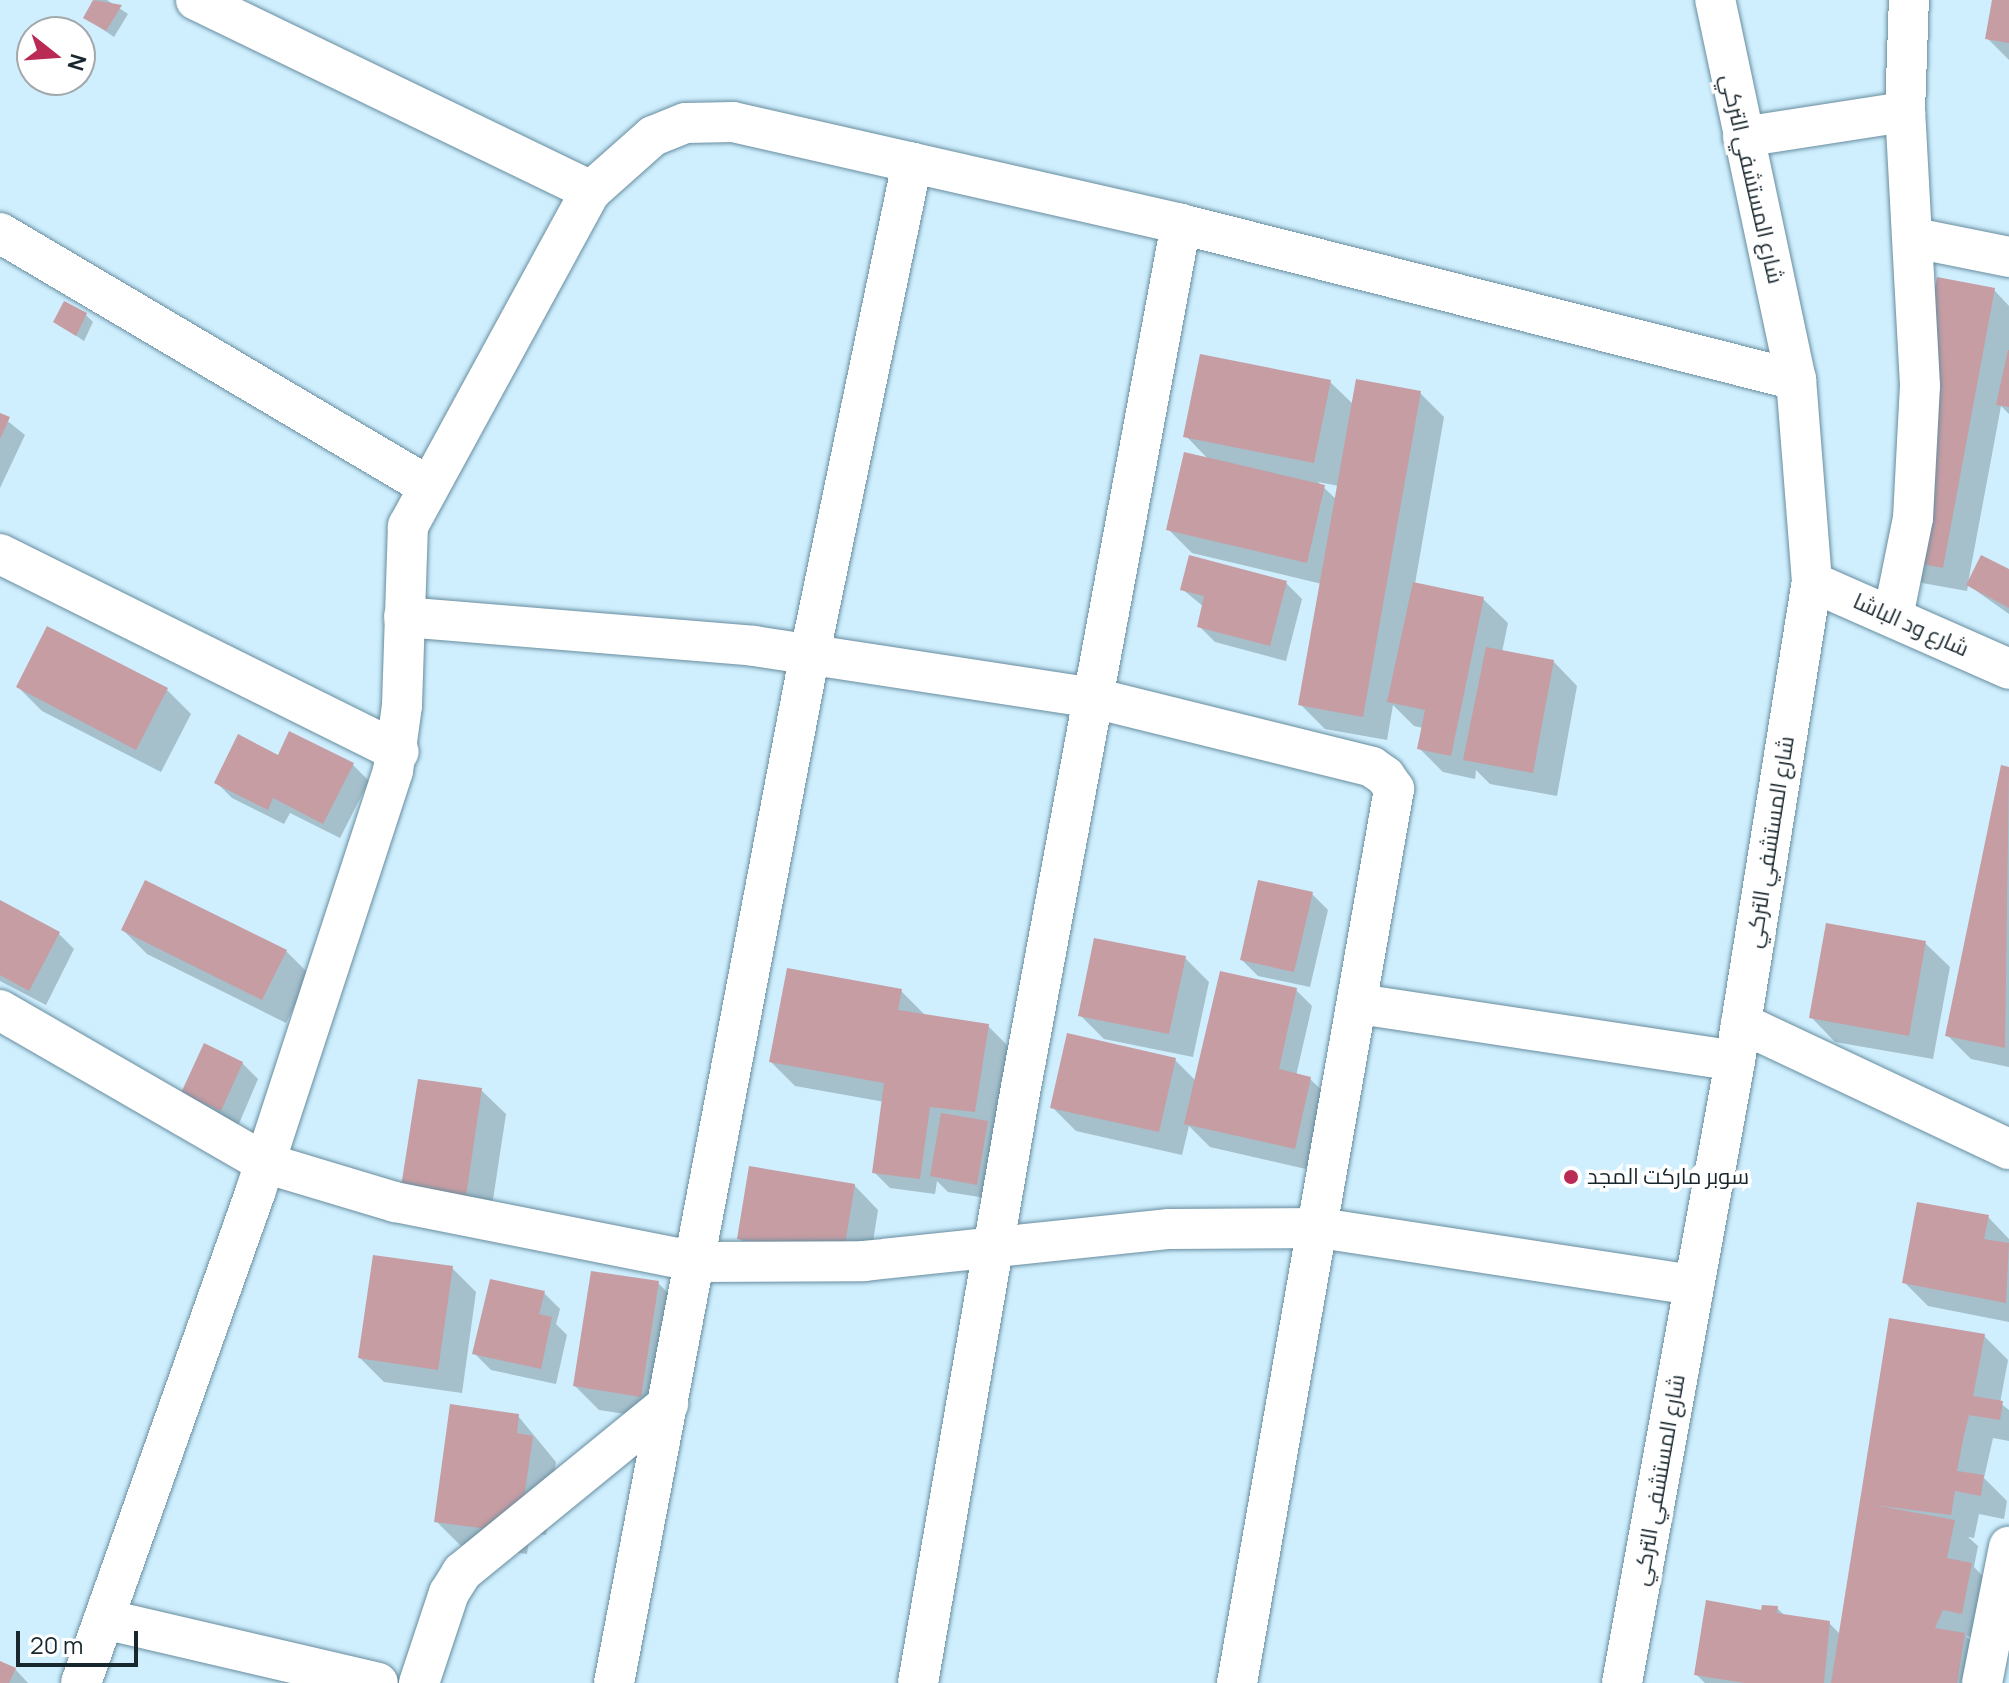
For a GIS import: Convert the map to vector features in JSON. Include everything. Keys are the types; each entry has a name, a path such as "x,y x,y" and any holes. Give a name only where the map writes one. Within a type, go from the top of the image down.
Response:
{"street":[{"path":"196,0 591,191"},
{"name":"شارع المستشفي التركي","path":"1622,1683 1738,1042 1812,582 1796,380 1715,0"},
{"path":"1893,617 1913,518 1920,386 1915,238 1905,112 1909,0"},
{"path":"1743,137 1905,112"},
{"path":"81,1683 265,1163 398,752 408,526 426,485 591,191 653,136 686,123 733,122 1181,224 1796,380"},
{"path":"614,1683 698,1262 810,653 912,163"},
{"path":"918,1683 993,1246 1181,224"},
{"path":"0,233 426,485"},
{"path":"1915,238 2009,257"},
{"path":"4,567 398,752"},
{"name":"شارع ود الباشا","path":"1812,582 2009,669"},
{"path":"404,617 810,653 1094,698 1372,767 1385,776 1394,789 1359,1004 1237,1683"},
{"path":"1359,1004 1738,1042 2009,1149"},
{"path":"0,1010 265,1163 395,1202 698,1262 864,1261 1169,1229 1320,1228 1693,1285"},
{"path":"419,1683 449,1593 462,1572 668,1404"},
{"path":"1982,1683 2009,1547"},
{"path":"104,1619 378,1683"}],"building":[{"path":"93,0 122,5 106,31 96,25 96,16 84,16"},
{"path":"1992,0 2009,0 2009,43 1985,39"},
{"path":"1937,277 1995,288 1943,568 1885,557"},
{"path":"64,301 87,313 76,336 53,322"},
{"path":"2009,350 2009,407 1996,405"},
{"path":"1200,354 1331,380 1314,463 1183,437"},
{"path":"1356,379 1421,391 1363,717 1298,705"},
{"path":"0,413 10,417 0,439"},
{"path":"1184,452 1325,485 1307,563 1166,530"},
{"path":"1189,555 1287,581 1270,646 1197,627 1204,596 1180,590"},
{"path":"1981,555 2009,569 2009,608 1966,585"},
{"path":"1413,582 1484,597 1451,756 1417,749 1425,710 1387,702"},
{"path":"47,626 168,688 136,750 16,687"},
{"path":"1486,647 1554,660 1533,773 1463,760"},
{"path":"289,731 354,763 323,824 273,798 268,810 214,783 238,734 278,755"},
{"path":"2001,765 2009,767 2005,1048 1945,1036"},
{"path":"145,880 287,950 262,1000 121,930"},
{"path":"1258,880 1313,892 1294,972 1240,960"},
{"path":"0,900 60,932 29,991 0,975"},
{"path":"1826,923 1926,941 1909,1036 1809,1018"},
{"path":"1094,938 1186,956 1169,1034 1078,1016"},
{"path":"787,968 902,989 898,1010 989,1024 975,1112 930,1107 920,1179 872,1173 884,1083 769,1062"},
{"path":"1220,971 1297,988 1279,1069 1311,1077 1295,1149 1184,1124"},
{"path":"1067,1033 1176,1058 1159,1132 1050,1108"},
{"path":"204,1043 243,1062 221,1111 181,1093"},
{"path":"418,1079 482,1088 465,1203 400,1193"},
{"path":"941,1113 988,1121 977,1185 930,1176"},
{"path":"749,1166 855,1184 843,1256 737,1239"},
{"path":"1917,1202 1989,1215 1984,1239 2009,1243 2006,1303 1902,1283"},
{"path":"373,1255 453,1266 438,1370 358,1358"},
{"path":"591,1271 659,1281 641,1397 573,1386"},
{"path":"490,1279 545,1291 539,1314 552,1317 541,1369 472,1354"},
{"path":"1889,1318 1985,1334 1973,1396 2003,1401 2000,1420 1969,1415 1964,1435 1957,1471 1984,1475 1981,1496 1955,1491 1951,1515 1874,1505 1955,1520 1947,1558 1972,1563 1962,1614 1943,1610 1935,1628 1965,1633 1957,1683 1831,1683"},
{"path":"450,1404 519,1414 517,1433 533,1436 522,1512 504,1531 434,1522"},
{"path":"1706,1600 1761,1610 1762,1605 1778,1606 1777,1613 1830,1621 1824,1683 1745,1683 1694,1675"},
{"path":"0,1661 16,1668 9,1683 0,1683"}],"place":[{"name":"سوبر ماركت المجد","path":"1571,1177"}]}
